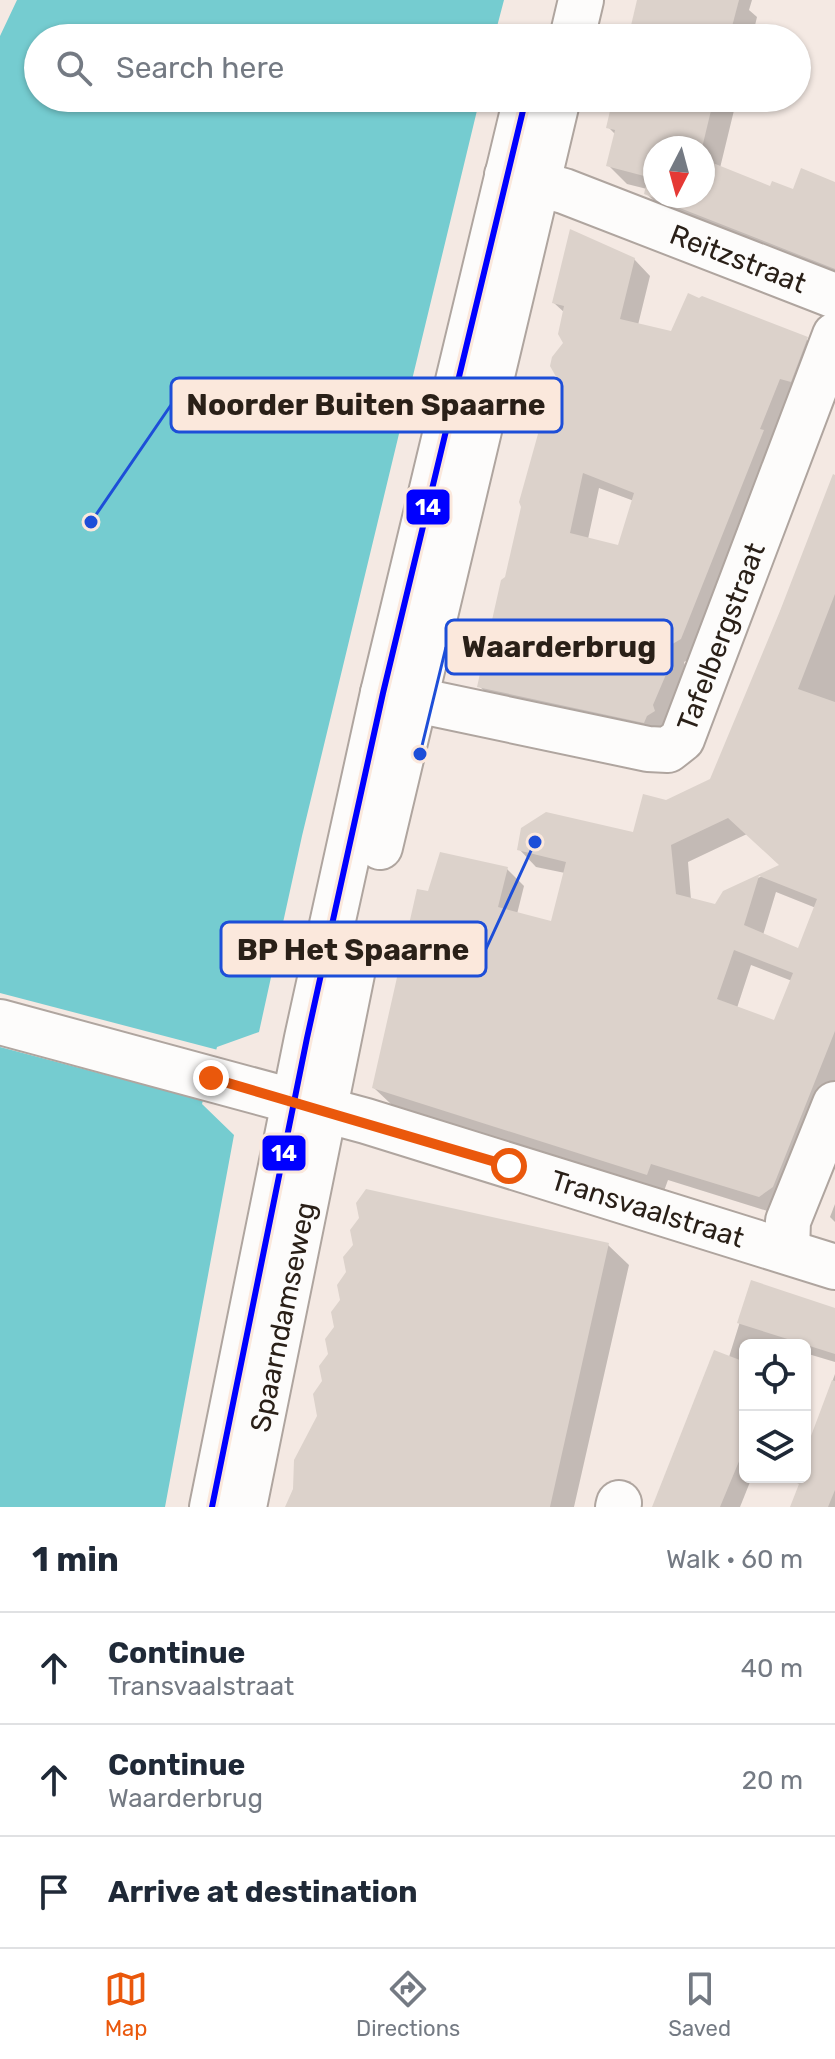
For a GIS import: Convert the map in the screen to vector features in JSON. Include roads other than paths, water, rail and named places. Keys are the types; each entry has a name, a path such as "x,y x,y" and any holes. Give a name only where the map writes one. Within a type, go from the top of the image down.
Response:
{"main road":[{"path":"543,24 549,0"},
{"path":"575,24 581,0"},
{"name":"Spaarndamseweg","path":"522,180 525,112"},
{"name":"Spaarndamseweg","path":"212,1507 309,1105 357,946 399,697 522,180 552,112"},
{"name":"Reitzstraat","path":"522,180 564,191 835,296"},
{"name":"Tafelbergstraat","path":"399,697 648,749 668,750 682,739 835,335"},
{"name":"Transvaalstraat","path":"0,1022 309,1105 835,1267"},
{"path":"787,1250 788,1221 835,1104"},
{"name":"Spaarndamseweg","path":"244,1507 309,1105"}],"water":[{"path":"17,0 504,0 498,24 24,24 24,112 477,112 302,836 259,1032 217,1047 202,1104 234,1135 165,1507 0,1507 0,36"}],"place":[{"name":"Noorder Buiten Spaarne","path":"91,522"},
{"name":"Waarderbrug","path":"420,754"},
{"name":"BP Het Spaarne","path":"535,842"}]}
